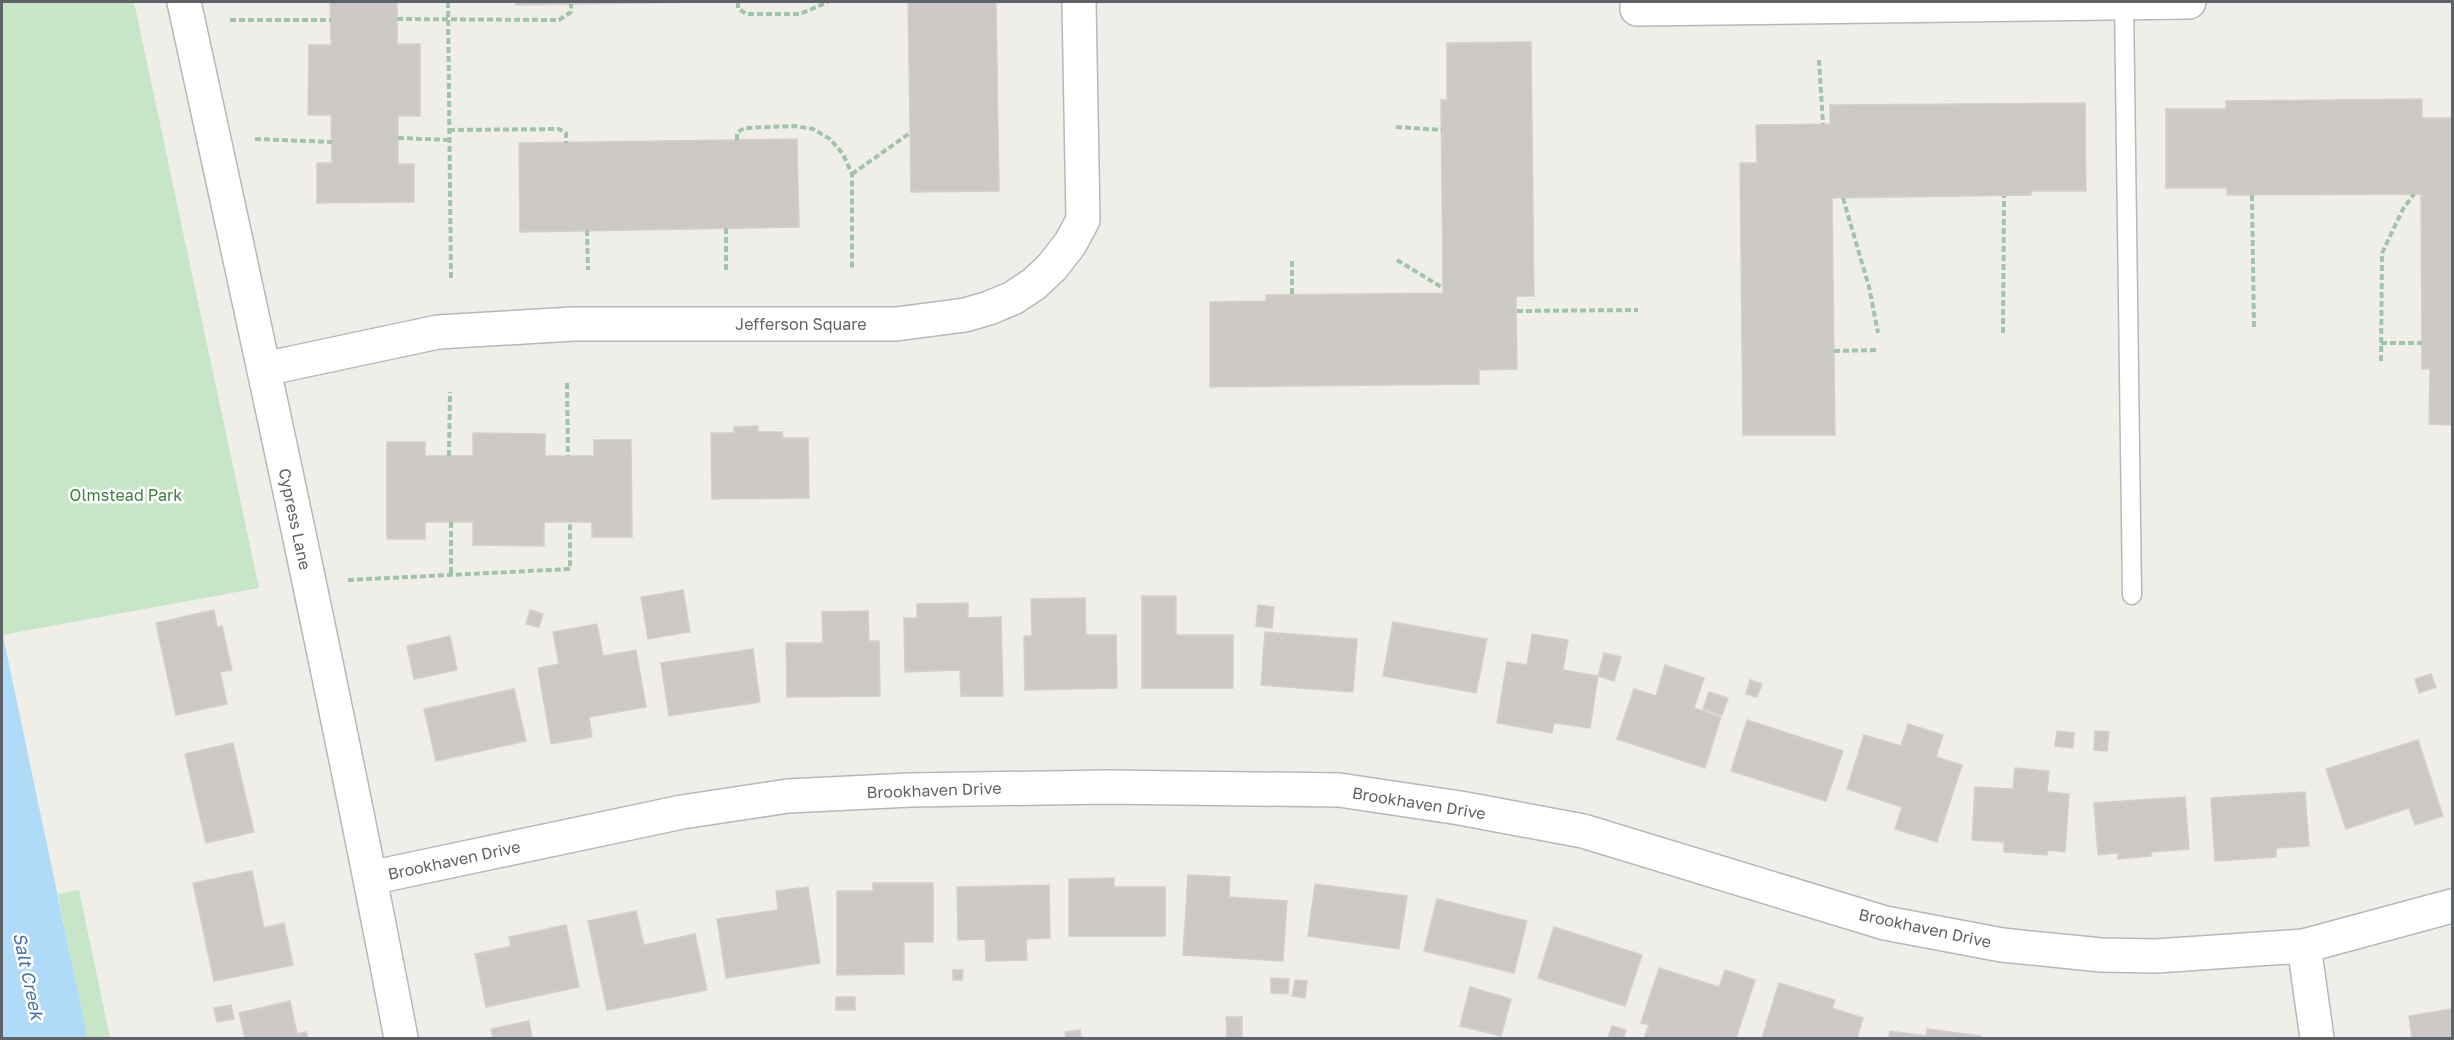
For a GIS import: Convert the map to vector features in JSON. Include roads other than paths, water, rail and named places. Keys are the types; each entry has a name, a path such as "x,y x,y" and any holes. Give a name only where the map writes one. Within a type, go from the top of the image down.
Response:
{"street":[{"name":"Cypress Lane","path":"184,2 264,369 401,1038"},
{"name":"Jefferson Square","path":"264,369 438,332 573,324 896,324 965,315 989,308 1034,284 1052,267 1070,244 1083,220 1079,2"},
{"path":"1637,2 1637,9 2189,2"},
{"name":"Brookhaven Drive","path":"370,878 682,812 788,796 911,790 1107,787 1339,790 1460,808 1583,831 1885,923 2002,945 2101,956 2156,956 2304,946 2452,906"},
{"path":"2304,946 2318,1038"}],"lane":[{"path":"2124,2 2132,595"}],"water":[{"name":"Salt Creek","path":"2,631 83,1016 87,1038 3,1038"}],"park label":[{"name":"Olmstead Park","path":"126,495"}]}
